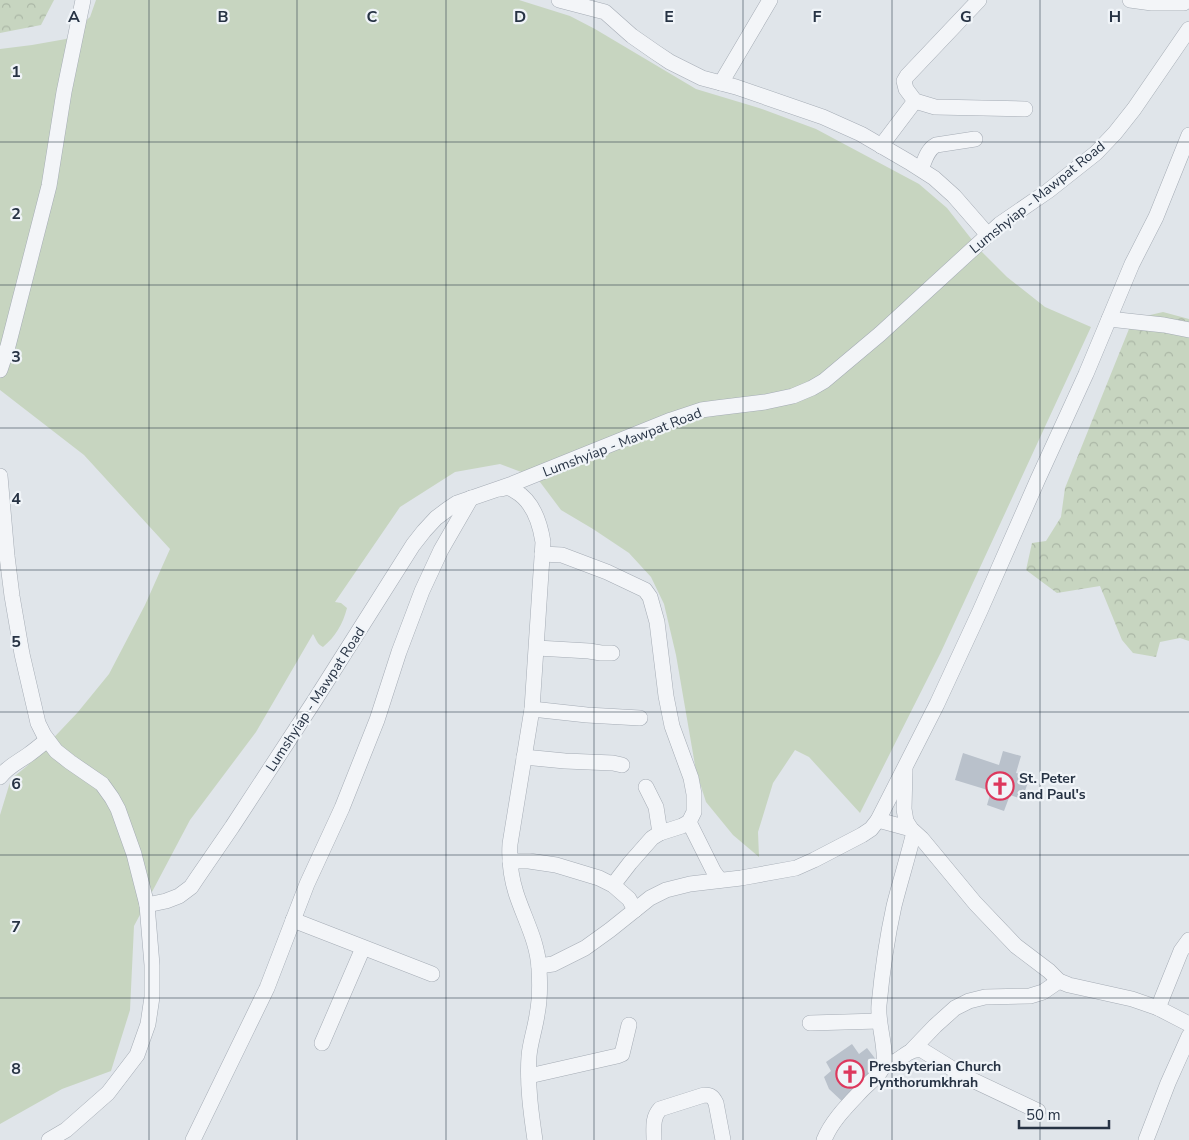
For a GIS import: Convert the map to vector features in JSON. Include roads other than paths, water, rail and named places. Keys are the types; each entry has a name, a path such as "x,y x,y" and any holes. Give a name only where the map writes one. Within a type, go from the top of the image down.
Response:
{"street":[{"path":"0,370 50,186 64,92 83,0"},
{"path":"559,0 608,6 632,36 670,62 702,78 823,117 861,134 934,178 954,196 988,235"},
{"path":"721,83 770,0"},
{"path":"979,0 907,76 904,81 906,89 915,101 935,107 1025,109"},
{"path":"1130,0 1185,6"},
{"name":"Lumshyiap - Mawpat Road","path":"147,905 179,896 191,887 315,700 413,545 424,531 448,508 701,410 779,400 812,388 880,334 1000,224 1048,192 1096,153 1134,109 1188,35"},
{"path":"881,146 915,101"},
{"path":"539,966 552,964 585,948 650,898 666,890 690,884 741,878 796,868 871,829 878,820 937,704 976,620 1086,374 1132,264 1156,217 1189,135"},
{"path":"921,170 929,151 936,145 975,139"},
{"path":"1109,319 1164,325 1189,330"},
{"path":"0,476 7,556 7,607 22,654 38,723 56,751 102,784 118,809 132,846 147,905 152,966 152,997 148,1024 136,1055 108,1093 66,1130 49,1140"},
{"path":"496,490 508,488 518,493 528,503 535,515 543,542 532,709 510,844 510,861 516,894 537,953 539,966 538,1013 529,1056 531,1116 535,1140"},
{"path":"193,1140 266,988 307,884 342,808 377,720 399,652 422,591 441,550 470,498"},
{"path":"542,554 562,556 607,572 645,590 650,597 656,622 672,726 691,778 694,794 694,812 690,822 660,833 652,838 613,885"},
{"path":"537,648 589,651 601,654 612,653"},
{"path":"532,709 640,718"},
{"path":"0,778 11,766 48,740"},
{"path":"524,757 622,765"},
{"path":"905,767 904,809 906,821 912,831 922,839 975,903 1016,946 1059,981 1132,999 1158,1008 1189,1024"},
{"path":"646,787 656,807 660,833"},
{"path":"878,820 912,831"},
{"path":"690,822 714,872 720,880"},
{"path":"824,1140 836,1119 883,1068 879,1004 890,930 912,831"},
{"path":"510,861 566,867 599,878 613,885 628,899 635,910"},
{"path":"293,920 432,974"},
{"path":"1158,1008 1181,951 1189,940"},
{"path":"322,1043 363,948"},
{"path":"884,1064 895,1061 912,1050 955,1008 969,1001 985,997 1030,996 1044,992 1059,981"},
{"path":"810,1023 879,1021"},
{"path":"530,1076 622,1054 629,1025"},
{"path":"1146,1140 1189,1036"},
{"path":"912,1050 922,1050 964,1076 1038,1111"},
{"path":"654,1140 655,1114 660,1109 709,1095 716,1103 723,1140"}],"place":[{"name":"St. Peter and Paul's","path":"1000,786"},
{"name":"Presbyterian Church Pynthorumkhrah","path":"850,1074"}]}
